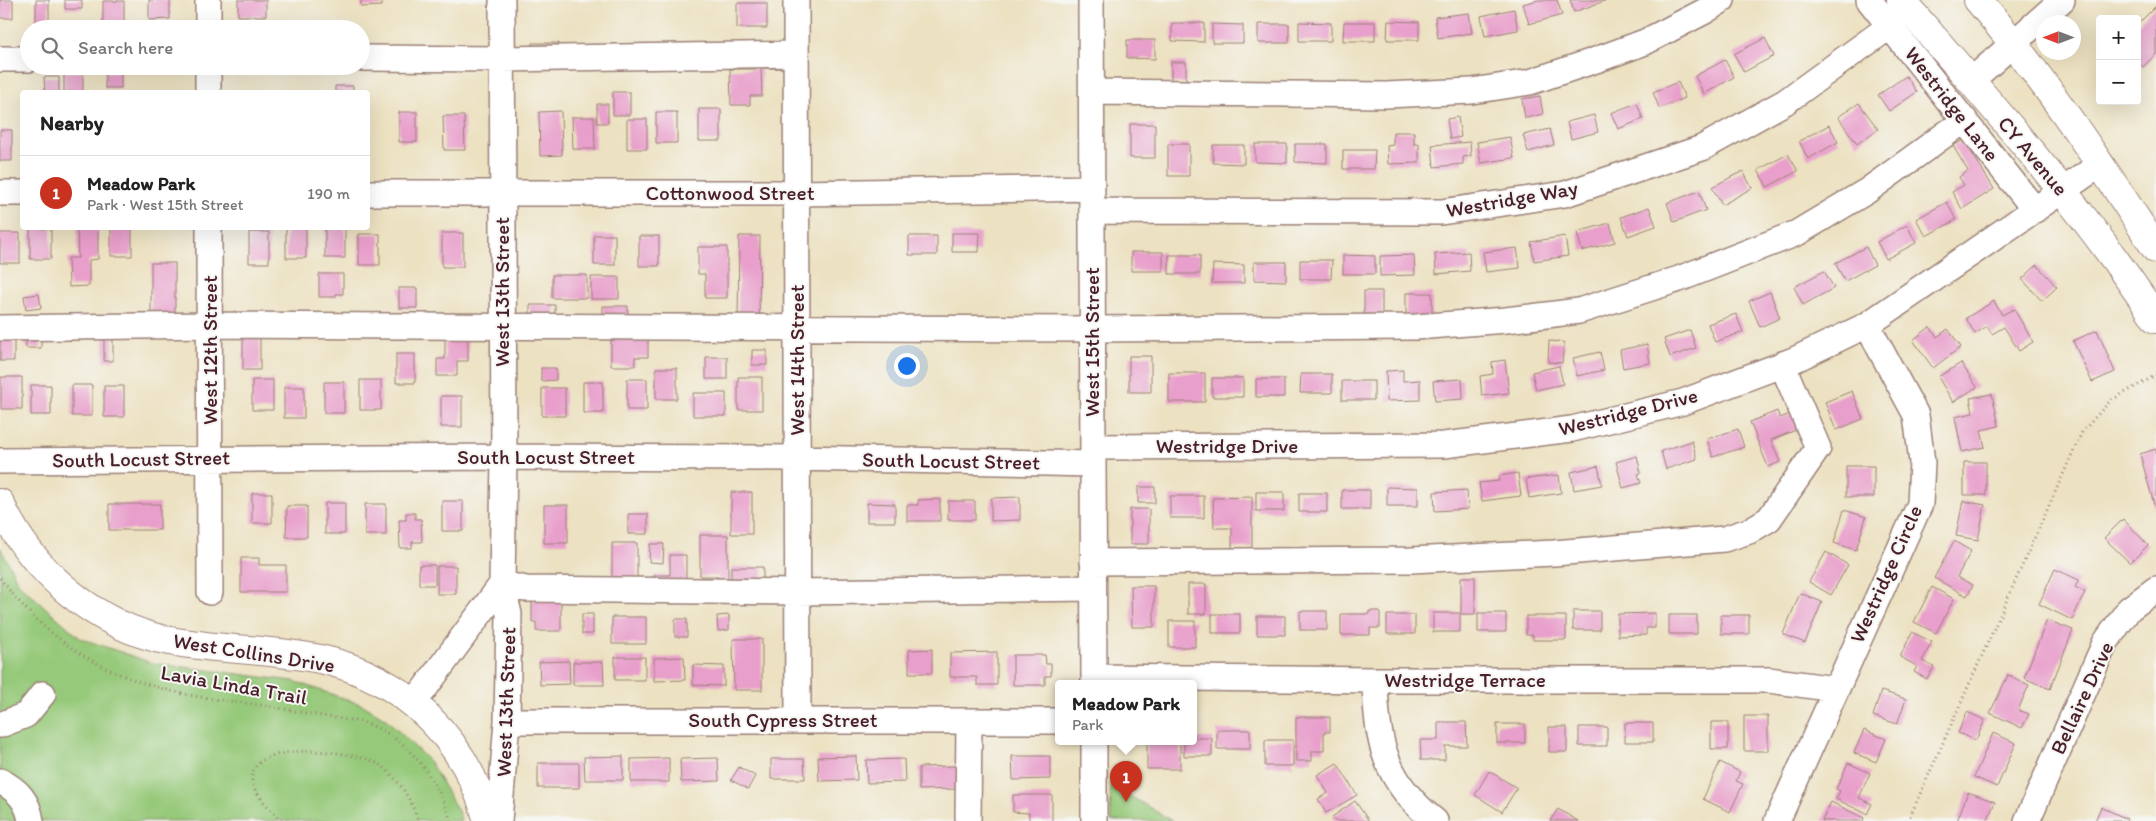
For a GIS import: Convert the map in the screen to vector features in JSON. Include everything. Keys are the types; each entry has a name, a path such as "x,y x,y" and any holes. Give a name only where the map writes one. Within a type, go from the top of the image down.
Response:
{"main road":[{"name":"CY Avenue","path":"1901,0 2062,189 2109,250 2156,319"},
{"path":"1978,0 2014,42 2101,164 2156,249"},
{"name":"West Collins Drive","path":"0,503 7,519 34,560 74,598 120,625 168,640 320,660 369,676 414,702 429,716 463,762 476,787 488,821"}],"street":[{"path":"208,0 208,20"},
{"name":"West 13th Street","path":"499,821 507,722 508,614 502,584 504,457 502,0"},
{"name":"West 14th Street","path":"796,0 798,720"},
{"name":"West 15th Street","path":"1091,0 1094,680"},
{"path":"1092,92 1386,94 1472,91 1530,82 1596,60 1645,42 1705,11 1722,0"},
{"name":"Westridge Lane","path":"1869,0 2035,210"},
{"path":"1971,81 2057,2"},
{"name":"Westridge Way","path":"1092,199 1441,212 1564,194 1702,148 1785,102 1890,26"},
{"path":"370,58 502,59 796,54"},
{"path":"0,59 20,59"},
{"path":"208,75 208,90"},
{"path":"0,328 210,325 1092,329 1416,327 1506,320 1579,310 1679,279 1797,233 1867,191 1964,120"},
{"name":"Westridge Drive","path":"1093,456 1444,445 1572,429 1683,402 1782,364 1867,325 2035,210 2062,189 2101,164"},
{"name":"Cottonwood Street","path":"370,192 798,193 1092,199"},
{"path":"0,193 20,193"},
{"name":"West 12th Street","path":"209,230 210,592"},
{"name":"Westridge Circle","path":"1777,821 1920,504 1922,462 1916,415 1867,325"},
{"path":"1093,562 1411,560 1554,553 1724,539 1750,531 1769,519 1818,448 1782,364"},
{"name":"South Locust Street","path":"0,460 1093,456"},
{"path":"502,584 526,588 797,592 1093,588"},
{"name":"West 13th Street","path":"414,702 502,584"},
{"name":"Bellaire Drive","path":"2027,821 2105,643 2129,609 2156,588"},
{"name":"Westridge Terrace","path":"1094,680 1769,680 1835,689"},
{"path":"1375,680 1376,721 1386,760 1395,779 1407,795 1435,821"},
{"path":"0,725 26,715 43,694"},
{"path":"968,821 969,721"},
{"name":"South Cypress Street","path":"507,722 1055,721"},
{"path":"1094,745 1094,821"},
{"path":"0,782 20,794 28,807 32,821"}],"path":[{"path":"1908,821 2082,432 2110,401 2156,375"},
{"name":"Lavia Linda Trail","path":"0,578 28,612 56,637 97,665 129,679 186,694 358,721 383,730 403,745 431,777 451,821"},
{"path":"281,821 255,788 252,774 256,766 267,757 316,752 341,753 380,764 408,796 418,821"}],"green space":[{"path":"0,547 19,584 80,638 152,663 293,681 363,705 386,719 430,762 459,813 461,821 0,821"},
{"path":"1110,784 1172,821 1111,821"}],"building":[{"path":"0,0 13,0 13,18 0,18"},
{"path":"36,0 49,0 49,20 36,20"},
{"path":"65,0 82,0 82,9 65,9"},
{"path":"149,0 170,0 170,19 149,20"},
{"path":"238,0 266,0 266,16 238,16"},
{"path":"361,0 382,0 382,6 361,7"},
{"path":"1538,0 1557,0 1562,15 1529,24 1523,4"},
{"path":"1570,0 1607,0 1574,12"},
{"path":"103,1 124,1 124,20 103,20"},
{"path":"737,3 767,3 767,28 737,28"},
{"path":"2156,6 2156,54 2143,67 2141,65 2141,21"},
{"path":"1514,9 1518,30 1485,36 1481,16"},
{"path":"1469,13 1472,33 1438,38 1435,17"},
{"path":"1388,21 1419,22 1419,40 1387,40"},
{"path":"1299,22 1331,23 1331,41 1299,41"},
{"path":"1344,22 1375,22 1375,41 1343,41"},
{"path":"1172,23 1204,23 1204,42 1172,41"},
{"path":"1212,24 1243,25 1243,43 1212,43"},
{"path":"1258,24 1289,24 1289,43 1258,43"},
{"path":"1765,38 1774,56 1744,72 1734,54"},
{"path":"1127,40 1155,40 1155,59 1127,58"},
{"path":"532,43 559,43 559,55 532,55"},
{"path":"1725,60 1734,77 1704,94 1695,76"},
{"path":"1171,62 1186,62 1186,83 1171,83"},
{"path":"730,69 761,69 762,96 750,96 750,105 731,105"},
{"path":"64,75 83,75 83,90 64,90"},
{"path":"105,75 121,75 121,88 105,88"},
{"path":"1906,76 1917,92 1889,111 1878,95"},
{"path":"44,77 59,77 59,90 45,90"},
{"path":"1678,82 1685,98 1659,108 1653,92"},
{"path":"335,86 353,86 353,90 335,90"},
{"path":"613,92 630,92 630,115 613,115"},
{"path":"1540,96 1543,114 1525,118 1522,99"},
{"path":"1637,103 1643,119 1618,129 1611,113"},
{"path":"1859,103 1878,129 1857,144 1838,117"},
{"path":"597,104 608,104 608,123 597,123"},
{"path":"699,109 721,109 721,141 699,141"},
{"path":"561,111 562,155 540,156 539,112"},
{"path":"399,112 417,112 417,142 399,142"},
{"path":"656,112 677,112 677,143 656,143"},
{"path":"1594,115 1598,132 1571,139 1567,122"},
{"path":"443,116 464,116 465,150 444,150"},
{"path":"572,117 594,117 595,149 573,149"},
{"path":"1458,117 1461,137 1450,139 1447,119"},
{"path":"627,119 647,119 647,149 627,149"},
{"path":"1130,124 1155,124 1155,158 1130,158"},
{"path":"1829,125 1838,142 1808,159 1799,141"},
{"path":"1550,129 1554,145 1528,152 1523,135"},
{"path":"0,130 12,130 12,161 0,161"},
{"path":"1393,132 1414,132 1414,144 1419,144 1419,163 1388,164 1387,146 1393,145"},
{"path":"1510,137 1514,158 1481,163 1477,142"},
{"path":"1964,140 1994,189 1962,209 1952,192 1964,185 1959,177 1968,171 1953,146"},
{"path":"1470,142 1471,156 1463,157 1463,164 1434,167 1432,145"},
{"path":"1168,144 1189,144 1189,176 1168,176"},
{"path":"1255,144 1287,144 1287,163 1255,162"},
{"path":"1295,144 1327,144 1327,163 1295,162"},
{"path":"1213,145 1244,145 1244,164 1213,163"},
{"path":"1343,150 1375,150 1374,169 1343,169"},
{"path":"1788,154 1798,171 1767,187 1758,170"},
{"path":"1743,171 1752,188 1722,205 1712,187"},
{"path":"1699,191 1706,210 1674,222 1667,203"},
{"path":"1947,202 1956,220 1926,236 1916,219"},
{"path":"1649,207 1656,226 1628,236 1621,217"},
{"path":"1610,223 1615,242 1582,251 1577,232"},
{"path":"1907,225 1916,243 1886,259 1877,242"},
{"path":"30,230 51,230 51,259 30,259"},
{"path":"77,230 98,230 98,259 89,260 89,286 69,287 68,258 78,258"},
{"path":"111,230 132,230 132,256 111,256"},
{"path":"286,230 306,230 306,258 286,258"},
{"path":"325,230 345,230 345,258 325,258"},
{"path":"249,232 269,232 269,263 249,263"},
{"path":"0,233 20,233 20,263 0,263"},
{"path":"442,233 463,233 463,267 442,267"},
{"path":"952,233 980,233 979,252 952,252"},
{"path":"359,234 380,234 380,265 359,265"},
{"path":"594,235 615,235 615,265 594,265"},
{"path":"639,236 659,236 659,266 639,266"},
{"path":"739,236 760,236 759,321 738,321"},
{"path":"909,236 937,236 937,255 909,255"},
{"path":"1565,236 1568,256 1534,261 1531,242"},
{"path":"698,247 727,247 727,298 705,298 705,274 698,274"},
{"path":"1866,247 1875,265 1845,281 1835,263"},
{"path":"1517,248 1520,268 1486,272 1483,252"},
{"path":"1131,252 1163,252 1163,271 1131,271"},
{"path":"1469,252 1470,271 1436,274 1435,254"},
{"path":"1169,255 1200,255 1200,274 1169,274"},
{"path":"1343,255 1375,256 1375,274 1343,274"},
{"path":"1414,255 1415,275 1380,276 1380,256"},
{"path":"1300,260 1332,260 1331,279 1300,279"},
{"path":"1254,262 1286,262 1286,281 1254,280"},
{"path":"151,263 175,263 175,315 151,315"},
{"path":"1213,264 1244,265 1244,283 1212,283"},
{"path":"2037,265 2057,287 2042,301 2022,279"},
{"path":"1824,271 1834,288 1803,305 1794,287"},
{"path":"319,274 343,274 343,294 336,294 336,297 319,297"},
{"path":"552,275 587,275 587,298 552,298"},
{"path":"591,277 619,277 619,299 591,299"},
{"path":"399,288 417,288 417,308 399,308"},
{"path":"1364,291 1382,291 1382,320 1364,320"},
{"path":"1770,292 1780,318 1760,327 1749,301"},
{"path":"1406,293 1432,293 1432,317 1406,317"},
{"path":"39,294 41,308 26,310 24,296"},
{"path":"1994,301 2002,315 2014,309 2033,342 2019,351 2004,327 1992,334 1987,326 1975,334 1966,318"},
{"path":"530,305 555,305 555,324 530,324"},
{"path":"603,306 628,306 628,318 603,318"},
{"path":"1736,314 1743,332 1715,342 1708,324"},
{"path":"1930,327 1937,337 1948,329 1961,347 1933,368 1913,340"},
{"path":"1690,330 1696,348 1670,357 1664,339"},
{"path":"2097,330 2115,372 2092,382 2073,341"},
{"path":"104,333 113,333 113,361 104,361"},
{"path":"611,335 648,335 648,357 635,357 635,366 611,366"},
{"path":"26,336 41,336 41,348 26,348"},
{"path":"445,336 468,336 468,361 457,361 457,376 437,376 437,359 445,359"},
{"path":"243,337 260,337 260,370 243,370"},
{"path":"0,340 14,340 14,361 0,361"},
{"path":"1549,341 1564,342 1562,363 1548,362"},
{"path":"1647,344 1650,363 1623,368 1620,350"},
{"path":"752,350 767,350 767,365 752,365"},
{"path":"1600,352 1604,370 1577,376 1573,358"},
{"path":"396,354 415,354 415,383 396,383"},
{"path":"1129,356 1151,356 1151,392 1129,392"},
{"path":"706,357 727,357 727,379 706,379"},
{"path":"1505,360 1509,393 1482,396 1480,376 1493,374 1492,362"},
{"path":"1961,363 1977,387 1953,402 1938,377"},
{"path":"1559,366 1563,384 1536,390 1532,372"},
{"path":"541,368 556,368 556,380 541,381"},
{"path":"656,368 677,368 677,399 656,399"},
{"path":"1403,370 1403,381 1420,380 1420,400 1387,401 1386,371"},
{"path":"1169,373 1205,373 1205,402 1169,402"},
{"path":"1301,374 1332,374 1332,393 1300,393"},
{"path":"1,377 22,377 22,409 1,409"},
{"path":"738,377 762,377 762,410 738,410"},
{"path":"1212,378 1243,378 1243,397 1212,397"},
{"path":"627,379 647,379 647,410 627,410"},
{"path":"1256,379 1284,379 1284,397 1256,397"},
{"path":"1462,379 1463,399 1435,401 1433,381"},
{"path":"252,380 273,380 273,410 252,410"},
{"path":"360,380 381,380 381,410 360,410"},
{"path":"1342,381 1374,381 1374,400 1342,400"},
{"path":"324,382 344,382 344,413 324,413"},
{"path":"583,382 603,382 603,413 583,413"},
{"path":"31,385 51,385 51,415 31,415"},
{"path":"72,385 92,385 92,416 72,416"},
{"path":"104,386 124,386 124,417 104,417"},
{"path":"284,387 304,387 304,418 284,418"},
{"path":"542,388 565,388 565,416 542,416"},
{"path":"1852,391 1863,419 1836,430 1825,402"},
{"path":"693,393 726,393 726,416 693,416"},
{"path":"1992,394 1999,426 1981,430 1985,447 1962,452 1955,417 1973,413 1970,398"},
{"path":"441,396 462,396 462,427 441,427"},
{"path":"1777,411 1780,418 1795,412 1801,428 1771,440 1780,462 1768,467 1750,422"},
{"path":"1738,429 1744,447 1713,457 1707,439"},
{"path":"1692,441 1697,459 1666,469 1661,451"},
{"path":"2156,449 2156,508 2155,508 2140,454"},
{"path":"1637,456 1641,473 1638,474 1641,483 1623,488 1616,462"},
{"path":"1964,462 1986,462 1986,495 1964,495"},
{"path":"1598,466 1602,485 1574,490 1571,472"},
{"path":"1846,466 1874,466 1874,497 1846,497"},
{"path":"1518,473 1521,496 1482,501 1479,483 1499,481 1499,476"},
{"path":"1559,475 1561,493 1529,498 1526,479"},
{"path":"1138,487 1155,487 1155,503 1138,503"},
{"path":"1387,487 1418,488 1418,506 1387,506"},
{"path":"1342,490 1370,490 1370,509 1342,509"},
{"path":"1467,490 1468,509 1435,511 1434,492"},
{"path":"731,492 752,492 752,534 731,534"},
{"path":"1256,492 1284,492 1284,511 1256,511"},
{"path":"252,493 272,493 272,523 252,523"},
{"path":"1299,493 1327,493 1327,512 1299,512"},
{"path":"1170,496 1204,496 1204,518 1170,518"},
{"path":"1020,497 1020,520 991,521 991,498"},
{"path":"1252,497 1252,548 1232,548 1232,528 1214,528 1213,498"},
{"path":"940,499 940,521 907,521 907,505 918,505 918,500"},
{"path":"442,501 463,501 463,531 442,531"},
{"path":"948,501 975,501 975,520 948,520"},
{"path":"1963,501 1985,505 1978,540 1956,536"},
{"path":"325,503 345,503 345,534 325,534"},
{"path":"867,503 895,504 895,522 867,522"},
{"path":"109,504 160,504 160,530 109,530"},
{"path":"365,504 386,504 386,535 365,535"},
{"path":"544,505 568,505 568,543 544,543"},
{"path":"287,506 307,506 307,537 286,537"},
{"path":"1130,509 1149,509 1149,544 1130,544"},
{"path":"1844,510 1866,517 1856,550 1834,543"},
{"path":"406,513 415,513 415,519 421,519 422,542 412,542 412,548 400,548 399,520 406,520"},
{"path":"628,514 648,514 648,534 628,534"},
{"path":"2123,519 2148,545 2130,563 2104,538"},
{"path":"700,535 728,535 728,586 718,586 718,576 700,576"},
{"path":"1954,541 1971,551 1957,577 1973,585 1967,596 1934,578"},
{"path":"612,543 637,543 637,589 612,589"},
{"path":"650,544 664,544 663,563 649,562"},
{"path":"1826,552 1848,565 1831,595 1809,582"},
{"path":"670,555 686,555 686,589 654,589 654,575 670,575"},
{"path":"241,558 259,558 259,565 286,565 286,592 241,592"},
{"path":"419,565 435,565 435,585 419,585"},
{"path":"437,566 456,566 456,594 437,594"},
{"path":"731,567 763,567 763,589 731,589"},
{"path":"2055,569 2079,580 2075,587 2085,592 2072,620 2039,604"},
{"path":"1461,577 1475,577 1475,614 1461,614"},
{"path":"1188,584 1206,584 1206,614 1188,614"},
{"path":"1131,586 1154,586 1154,627 1132,627"},
{"path":"1932,587 1954,599 1936,633 1914,622"},
{"path":"1800,593 1822,602 1805,643 1783,634"},
{"path":"532,600 561,600 561,631 536,631 536,622 532,622"},
{"path":"1300,611 1327,611 1327,630 1300,630"},
{"path":"1369,611 1380,611 1380,628 1370,628 1370,635 1341,635 1341,614 1369,614"},
{"path":"1573,611 1600,611 1600,630 1573,630"},
{"path":"1433,613 1460,613 1460,632 1433,632"},
{"path":"1478,613 1506,613 1506,632 1478,632"},
{"path":"1655,613 1655,628 1646,628 1646,635 1618,636 1618,614"},
{"path":"582,614 593,614 593,634 582,634"},
{"path":"1212,614 1240,614 1240,633 1212,633"},
{"path":"729,615 729,630 718,631 717,616"},
{"path":"1387,615 1415,615 1415,634 1387,634"},
{"path":"1669,615 1697,615 1697,634 1669,634"},
{"path":"1721,615 1749,615 1749,634 1721,634"},
{"path":"1257,616 1285,616 1285,635 1257,635"},
{"path":"1526,616 1566,616 1566,640 1533,640 1533,635 1526,635"},
{"path":"612,617 646,617 646,644 612,644"},
{"path":"675,619 687,619 687,637 675,637"},
{"path":"2047,620 2073,630 2050,689 2024,678"},
{"path":"1169,621 1195,621 1195,647 1169,647"},
{"path":"1912,632 1932,642 1922,661 1934,667 1927,679 1914,672 1917,666 1900,657"},
{"path":"733,639 762,639 762,690 734,690"},
{"path":"932,649 932,673 909,673 909,650"},
{"path":"997,652 997,685 977,685 977,677 950,677 950,653"},
{"path":"1013,655 1045,655 1046,664 1051,664 1051,676 1045,676 1045,685 1013,685"},
{"path":"615,657 645,657 645,680 615,680"},
{"path":"684,657 685,680 654,681 654,658"},
{"path":"569,661 570,684 540,685 539,662"},
{"path":"573,662 603,662 604,685 573,685"},
{"path":"693,665 724,666 724,686 693,685"},
{"path":"2008,675 2029,685 2018,710 2029,714 2022,728 1990,713"},
{"path":"1881,691 1906,699 1897,724 1873,716"},
{"path":"1967,712 1985,720 1976,740 1958,733"},
{"path":"1744,716 1768,716 1768,751 1744,751"},
{"path":"1296,717 1330,717 1330,732 1324,732 1324,751 1312,751 1312,761 1296,761"},
{"path":"1438,722 1466,722 1467,746 1445,746 1445,760 1421,760 1420,740 1438,740"},
{"path":"1711,722 1728,722 1728,749 1711,749"},
{"path":"1625,723 1653,723 1653,742 1625,742"},
{"path":"1497,724 1525,724 1525,743 1497,743"},
{"path":"1549,727 1567,727 1567,752 1549,752"},
{"path":"1579,727 1607,727 1607,746 1579,746"},
{"path":"1217,730 1250,730 1250,749 1217,749"},
{"path":"1864,730 1886,739 1876,762 1854,753"},
{"path":"1993,733 2016,743 1997,787 1974,777"},
{"path":"1197,738 1212,738 1212,756 1184,756 1184,745 1197,745"},
{"path":"1265,740 1293,740 1293,766 1265,766"},
{"path":"1147,745 1180,745 1180,769 1147,769"},
{"path":"623,756 623,780 585,780 584,757"},
{"path":"856,756 857,780 819,781 818,757"},
{"path":"1012,756 1050,756 1050,779 1013,780"},
{"path":"669,758 669,782 631,782 631,759"},
{"path":"718,758 719,781 681,782 680,759"},
{"path":"771,759 804,759 805,779 771,779"},
{"path":"904,759 905,782 867,783 866,760"},
{"path":"1720,762 1740,772 1736,781 1743,784 1730,812 1703,799"},
{"path":"538,763 579,763 579,788 538,788"},
{"path":"1337,763 1357,795 1326,813 1318,799 1328,793 1317,775"},
{"path":"1848,763 1870,773 1859,798 1872,804 1867,814 1836,799 1840,791 1836,789"},
{"path":"957,766 958,789 919,790 919,767"},
{"path":"739,767 755,776 748,789 731,780"},
{"path":"1489,771 1517,788 1502,812 1475,795"},
{"path":"1968,792 1995,802 1987,821 1957,821"},
{"path":"1013,795 1052,795 1052,821 1029,821 1029,813 1013,812"},
{"path":"1355,801 1369,821 1335,821 1332,817"},
{"path":"1831,802 1864,818 1863,821 1822,821"},
{"path":"2101,807 2127,819 2126,821 2095,821"},
{"path":"1558,809 1578,821 1550,821"}],"place":[{"name":"Meadow Park","path":"1126,802"}]}
